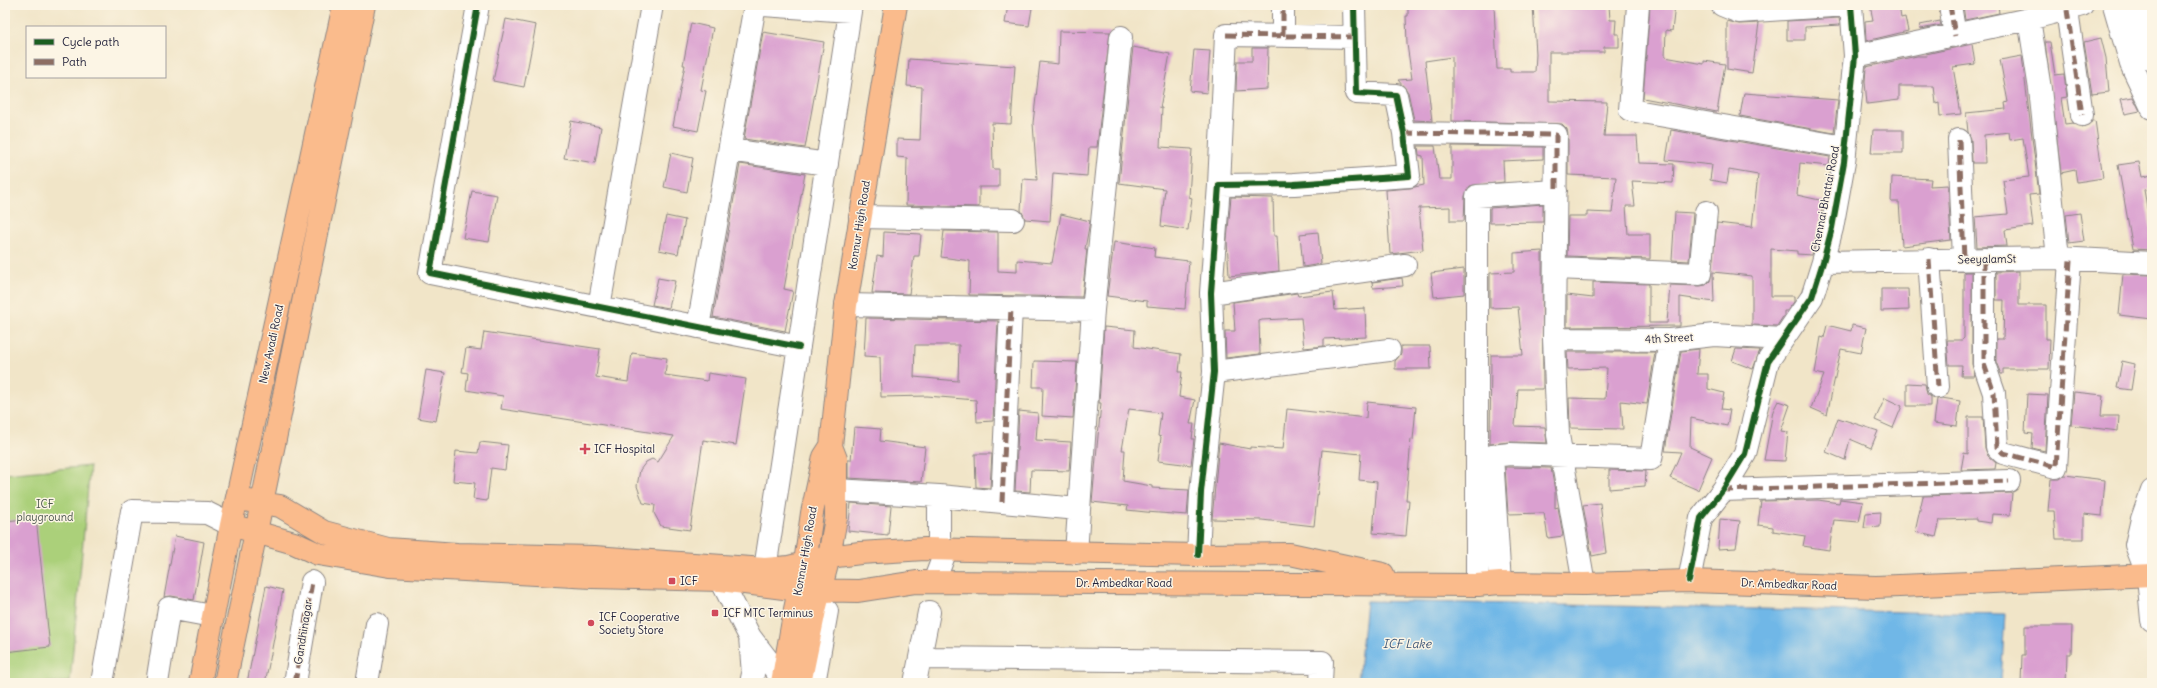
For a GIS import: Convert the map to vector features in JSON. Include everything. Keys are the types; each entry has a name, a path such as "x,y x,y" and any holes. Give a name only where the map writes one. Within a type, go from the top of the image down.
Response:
{"main road":[{"name":"New Avadi Road","path":"200,683 231,525 344,5"},
{"name":"New Avadi Road","path":"224,683 364,5"},
{"name":"Konnur High Road","path":"788,682 799,590 805,563 812,513 824,457 831,446 846,305 896,5"},
{"name":"Konnur High Road","path":"788,682 820,589 829,557 836,518 836,459 831,446"},
{"name":"Dr. Ambedkar Road","path":"237,499 280,506 324,532 388,549 457,554 594,557 764,569 789,567 829,557 860,553 942,550 1198,555 1290,554 1430,583"},
{"name":"Dr. Ambedkar Road","path":"231,525 294,544 318,554 390,566 592,576 721,580 799,590 820,589 858,592 916,582 1430,583 1477,585 1500,583 1584,584 1689,581 1876,587 2150,576"}],"street":[{"path":"478,5 430,273 798,347"},
{"path":"599,307 652,5"},
{"path":"698,327 755,5"},
{"path":"764,5 851,8 764,569"},
{"path":"1283,5 1283,36"},
{"path":"1219,185 1294,184 1409,176 1404,133 1396,94 1356,93 1354,5"},
{"path":"1638,5 1630,110 1845,147"},
{"path":"1722,5 1738,12 1850,5"},
{"name":"Chennai Bhattai Road","path":"1689,581 1701,518 1723,490 1745,454 1768,361 1784,340 1812,297 1823,262 1832,228 1845,147 1855,56 1850,5"},
{"path":"1950,5 1955,36"},
{"path":"2114,5 2144,60"},
{"path":"2137,5 2152,108"},
{"path":"1855,56 1955,36 2074,7 2082,115"},
{"path":"1959,140 1974,259 1984,364 1994,393 1997,447 2003,454 2056,467 2064,259 2040,89 2028,19"},
{"path":"1198,555 1200,492 1214,372 1211,293 1219,185 1226,35 1354,37"},
{"path":"1076,553 1092,310 1121,37"},
{"path":"1404,133 1556,135 1556,268 1554,339 1558,435 1584,584"},
{"path":"730,150 827,164"},
{"path":"1477,585 1477,196 1556,191"},
{"path":"1556,268 1700,274 1706,212"},
{"path":"860,217 1013,220"},
{"path":"1929,259 1938,387"},
{"name":"SeeyalamSt","path":"1823,262 1929,259 2064,259 2152,263"},
{"path":"1211,293 1405,265"},
{"path":"846,305 1092,310"},
{"path":"1002,502 1011,308"},
{"name":"4th Street","path":"1554,339 1670,340 1714,335 1784,340"},
{"path":"1500,583 1492,456 1498,454 1562,455 1651,459 1670,340"},
{"path":"1214,372 1389,350"},
{"path":"1723,490 2009,481"},
{"path":"836,490 939,496 1078,510"},
{"path":"2152,491 2142,519 2136,545 2150,576 2152,620"},
{"path":"934,582 942,550 939,496"},
{"path":"207,513 237,499"},
{"path":"102,683 132,510 207,513 231,525"},
{"path":"721,580 750,637 788,682"},
{"name":"Gandhinagar","path":"295,683 312,582"},
{"path":"157,683 169,608 212,616"},
{"path":"814,683 827,611"},
{"path":"915,683 929,612"},
{"path":"367,683 377,624"},
{"path":"750,637 753,674 751,683"},
{"path":"920,658 1322,662 1321,683"}],"green space":[{"name":"ICF playground","path":"90,466 70,682 5,683 5,474"}],"water":[{"name":"ICF Lake","path":"1366,601 2005,614 2001,683 1358,683"}],"building":[{"path":"1008,5 1032,8 1029,26 1005,23"},
{"path":"1408,5 1494,5 1497,69 1510,69 1510,72 1535,72 1536,54 1533,5 1609,5 1610,20 1616,20 1615,34 1619,34 1619,47 1604,47 1604,52 1549,52 1549,101 1607,102 1604,136 1637,136 1639,163 1674,164 1673,183 1632,181 1635,206 1626,206 1628,234 1650,234 1650,259 1567,256 1568,216 1587,216 1587,212 1612,213 1616,177 1568,175 1568,135 1567,129 1562,124 1452,121 1452,57 1425,61 1432,121 1414,120 1408,92 1398,80 1412,79 1407,44 1406,16 1408,16"},
{"path":"1650,5 1675,5 1672,31 1666,30 1665,57 1704,64 1704,61 1725,64 1717,112 1643,98"},
{"path":"1870,5 1899,5 1901,18 1905,17 1908,31 1866,41 1865,21 1873,20"},
{"path":"1963,5 1998,5 1999,13 1965,20"},
{"path":"1839,18 1840,25 1805,27 1805,40 1787,40 1787,21"},
{"path":"506,19 536,25 524,87 493,81"},
{"path":"1727,21 1739,24 1759,23 1752,73 1727,69"},
{"path":"1940,21 1941,25 1921,29 1920,25"},
{"path":"691,23 713,28 701,90 706,91 698,131 673,126 685,65 683,65"},
{"path":"1059,31 1110,32 1097,147 1089,147 1087,176 1053,173 1050,221 1025,219 1021,210 1023,179 1037,180 1033,123 1040,62 1058,64"},
{"path":"763,32 824,42 805,148 744,139"},
{"path":"2101,38 2106,58 2109,92 2092,94 2084,42"},
{"path":"2045,42 2050,42 2055,75 2064,74 2067,97 2061,98 2065,124 2073,123 2083,127 2095,120 2103,178 2077,182 2075,170 2061,173"},
{"path":"1972,44 1975,64 1953,67 1961,114 1940,116 1939,103 1936,104 1934,86 1899,86 1899,100 1867,104 1865,82 1866,67 1917,56 1927,56 1926,54"},
{"path":"1133,47 1170,54 1160,108 1162,108 1160,147 1192,149 1189,197 1192,198 1188,230 1161,226 1165,189 1119,183"},
{"path":"1252,48 1268,48 1267,89 1236,91 1237,61 1252,61"},
{"path":"1194,50 1210,51 1207,93 1190,91"},
{"path":"2022,56 2039,194 2029,195 2033,226 2005,230 2007,246 1977,247 1975,217 2008,214 2003,180 2029,177 2023,138 2010,140 2009,132 1984,135 1985,163 1972,163 1971,139 1968,132 1966,113 2006,109 2005,103 2008,102 2000,60"},
{"path":"909,59 1015,66 1011,124 992,123 993,169 999,169 999,187 979,187 979,207 906,205 907,158 897,157 897,139 920,140 922,87 907,86"},
{"path":"1744,93 1838,100 1834,133 1740,116"},
{"path":"2133,97 2140,111 2125,114 2121,99"},
{"path":"571,121 601,127 595,163 564,158"},
{"path":"1671,130 1830,157 1829,166 1800,163 1797,195 1824,201 1812,255 1797,254 1797,251 1771,249 1771,296 1794,296 1794,302 1787,311 1784,311 1784,315 1777,326 1752,325 1752,276 1713,272 1714,302 1680,297 1680,326 1567,327 1567,295 1593,298 1593,282 1649,284 1649,323 1667,323 1670,285 1700,286 1706,285 1710,281 1717,223 1752,227 1758,175 1729,170 1727,183 1710,180 1712,165 1666,160"},
{"path":"1873,130 1903,130 1903,153 1871,153"},
{"path":"1418,146 1435,146 1439,179 1452,179 1452,146 1543,147 1543,159 1503,161 1504,182 1470,186 1465,196 1464,221 1450,221 1450,207 1419,208 1423,250 1390,254 1386,190 1424,185 1423,156 1419,155"},
{"path":"671,153 693,158 687,192 664,187"},
{"path":"2139,162 2142,177 2152,175 2152,189 2144,190 2152,235 2152,250 2133,249 2118,165"},
{"path":"740,164 805,174 784,289 793,291 785,331 713,317"},
{"path":"1892,177 1931,179 1930,186 1948,185 1951,240 1902,246 1899,202 1891,202"},
{"path":"472,191 497,195 489,242 463,238"},
{"path":"1231,197 1273,198 1274,236 1277,236 1279,271 1229,276 1227,240"},
{"path":"1543,204 1543,222 1490,223 1490,208"},
{"path":"1675,212 1693,213 1689,261 1672,260"},
{"path":"2080,213 2084,241 2069,243 2066,215"},
{"path":"1061,214 1090,221 1085,249 1087,249 1082,297 969,295 970,261 941,257 944,231 998,232 998,271 1017,272 1017,260 1052,263"},
{"path":"666,216 685,220 678,254 659,250"},
{"path":"884,232 921,234 919,256 914,256 909,294 872,293 877,256 883,257"},
{"path":"1318,232 1321,264 1303,267 1300,234"},
{"path":"1114,242 1155,248 1154,257 1189,261 1185,309 1147,306 1147,301 1107,296"},
{"path":"1542,251 1543,389 1518,389 1515,426 1545,427 1547,443 1510,442 1490,444 1491,355 1523,355 1518,307 1490,308 1490,273 1514,272 1514,253"},
{"path":"1464,269 1464,294 1434,297 1431,273"},
{"path":"2019,271 2019,305 2046,305 2046,339 2050,339 2049,369 2003,369 2003,374 2001,374 1996,362 1996,339 2003,339 2004,300 1996,300 1996,272"},
{"path":"1964,272 1972,272 1972,364 1975,376 1961,376 1962,365 1949,365 1947,340 1962,340 1964,338"},
{"path":"2123,274 2152,275 2152,319 2119,315"},
{"path":"658,278 675,281 669,308 652,305"},
{"path":"1402,278 1403,286 1373,288 1372,282"},
{"path":"1881,289 1908,289 1909,310 1881,311"},
{"path":"1333,292 1335,310 1365,308 1366,337 1324,339 1324,346 1304,348 1301,318 1262,320 1259,321 1260,354 1226,358 1225,331 1235,331 1233,302 1297,293 1298,296"},
{"path":"866,318 998,321 993,421 977,422 976,400 927,396 881,397 880,357 864,356","holes":["915,345 959,345 958,381 914,377"]},
{"path":"1827,325 1851,331 1852,325 1866,328 1861,353 1841,349 1827,415 1811,408 1824,375 1815,373 1821,337 1824,338"},
{"path":"1104,327 1135,330 1134,347 1181,354 1179,372 1182,372 1179,397 1195,400 1190,424 1194,424 1191,465 1158,461 1161,437 1158,436 1161,413 1129,409 1122,450 1125,450 1123,481 1152,486 1152,488 1189,490 1187,515 1127,510 1128,506 1092,502 1101,403 1099,403"},
{"path":"484,332 600,349 596,377 628,382 632,353 667,358 665,375 707,381 708,373 746,379 736,445 703,440 690,530 661,526 654,513 655,505 643,503 637,486 640,470 646,462 652,459 658,462 674,436 501,409 503,396 466,390 468,373 462,372 466,348 481,350"},
{"path":"1401,346 1430,346 1431,369 1395,369 1395,361 1401,354"},
{"path":"1699,349 1697,374 1708,374 1708,389 1724,393 1721,409 1730,410 1727,426 1691,418 1690,447 1712,457 1698,490 1670,478 1681,452 1665,451 1681,351"},
{"path":"1736,349 1760,350 1753,369 1732,361"},
{"path":"1567,352 1655,352 1647,404 1621,401 1623,429 1570,428 1569,398 1605,399 1607,368 1568,369"},
{"path":"1034,361 1077,362 1073,418 1042,416 1043,387 1033,387"},
{"path":"2122,361 2135,364 2131,390 2117,388"},
{"path":"426,370 445,373 436,421 418,418"},
{"path":"1907,383 1925,384 1927,394 1931,397 1931,406 1907,406"},
{"path":"2074,392 2103,395 2101,416 2119,416 2118,431 2071,425"},
{"path":"2027,394 2048,395 2045,451 2032,448 2033,434 2025,433"},
{"path":"1885,398 1902,406 1893,428 1875,420"},
{"path":"1942,398 1960,401 1957,426 1934,423 1937,399"},
{"path":"1778,401 1790,405 1781,431 1788,432 1785,461 1764,460 1773,411"},
{"path":"1367,402 1416,407 1413,440 1411,439 1406,500 1409,500 1406,536 1373,533 1377,482 1359,480 1361,454 1322,450 1314,526 1262,520 1212,519 1219,443 1250,449 1250,447 1283,449 1287,409 1366,418"},
{"path":"1019,411 1038,413 1036,440 1071,442 1069,471 1031,470 1030,492 1015,491"},
{"path":"1968,417 1983,417 1985,448 1988,456 1996,463 1995,469 1961,470 1964,453 1968,454"},
{"path":"1838,418 1878,431 1871,448 1850,439 1845,460 1826,452"},
{"path":"854,427 881,429 880,441 925,447 921,482 848,478 848,460 851,460"},
{"path":"480,442 508,445 505,470 491,468 487,501 473,499 475,483 453,481 456,451 478,453"},
{"path":"975,454 992,454 990,488 976,487"},
{"path":"1505,467 1551,468 1555,491 1555,508 1558,507 1563,536 1548,538 1544,513 1508,514"},
{"path":"1609,470 1646,471 1645,486 1609,489"},
{"path":"2065,475 2105,480 2102,516 2084,514 2084,539 2056,539 2054,511 2048,511 2051,479 2060,479"},
{"path":"2012,493 2010,515 1992,514 1991,523 1976,521 1976,519 1940,520 1936,537 1915,532 1923,496"},
{"path":"1840,499 1863,502 1859,522 1834,520 1829,550 1803,546 1805,536 1773,531 1773,527 1758,525 1761,501 1818,500 1839,503"},
{"path":"851,503 891,506 888,535 848,531"},
{"path":"1600,503 1606,553 1592,556 1583,505"},
{"path":"1881,512 1880,527 1864,528 1866,513"},
{"path":"36,518 50,647 5,652 5,521"},
{"path":"1720,519 1740,521 1736,548 1718,549"},
{"path":"175,536 204,542 194,600 171,596 164,597"},
{"path":"266,586 283,590 270,659 265,683 247,683"},
{"path":"2025,626 2072,626 2071,654 2067,654 2066,683 2021,683 2022,655 2025,655"}],"marked path":[{"path":"1283,5 1283,36"},
{"path":"1950,5 1955,36"},
{"path":"2067,10 2082,115"},
{"path":"1226,35 1354,37"},
{"path":"1404,133 1556,135 1556,191"},
{"path":"1959,140 1964,259"},
{"path":"1929,259 1938,387"},
{"path":"1984,259 1984,364 1994,393 1997,447 2003,453 2056,467 2070,260"},
{"path":"1002,502 1011,308"},
{"path":"1723,490 2009,481"},
{"path":"295,683 312,582"}],"cycle path":[{"path":"478,5 430,273 799,347"},
{"path":"1198,555 1201,492 1214,372 1211,293 1219,185 1294,184 1409,176 1404,133 1396,95 1356,93 1354,5"},
{"path":"1689,581 1701,518 1723,490 1745,454 1768,361 1812,297 1823,262 1832,228 1844,162 1855,56 1851,5"}],"place":[{"name":"ICF Hospital","path":"585,449"},
{"name":"ICF","path":"672,581"},
{"name":"ICF MTC Terminus","path":"715,613"},
{"name":"ICF Cooperative Society Store","path":"591,623"}]}
